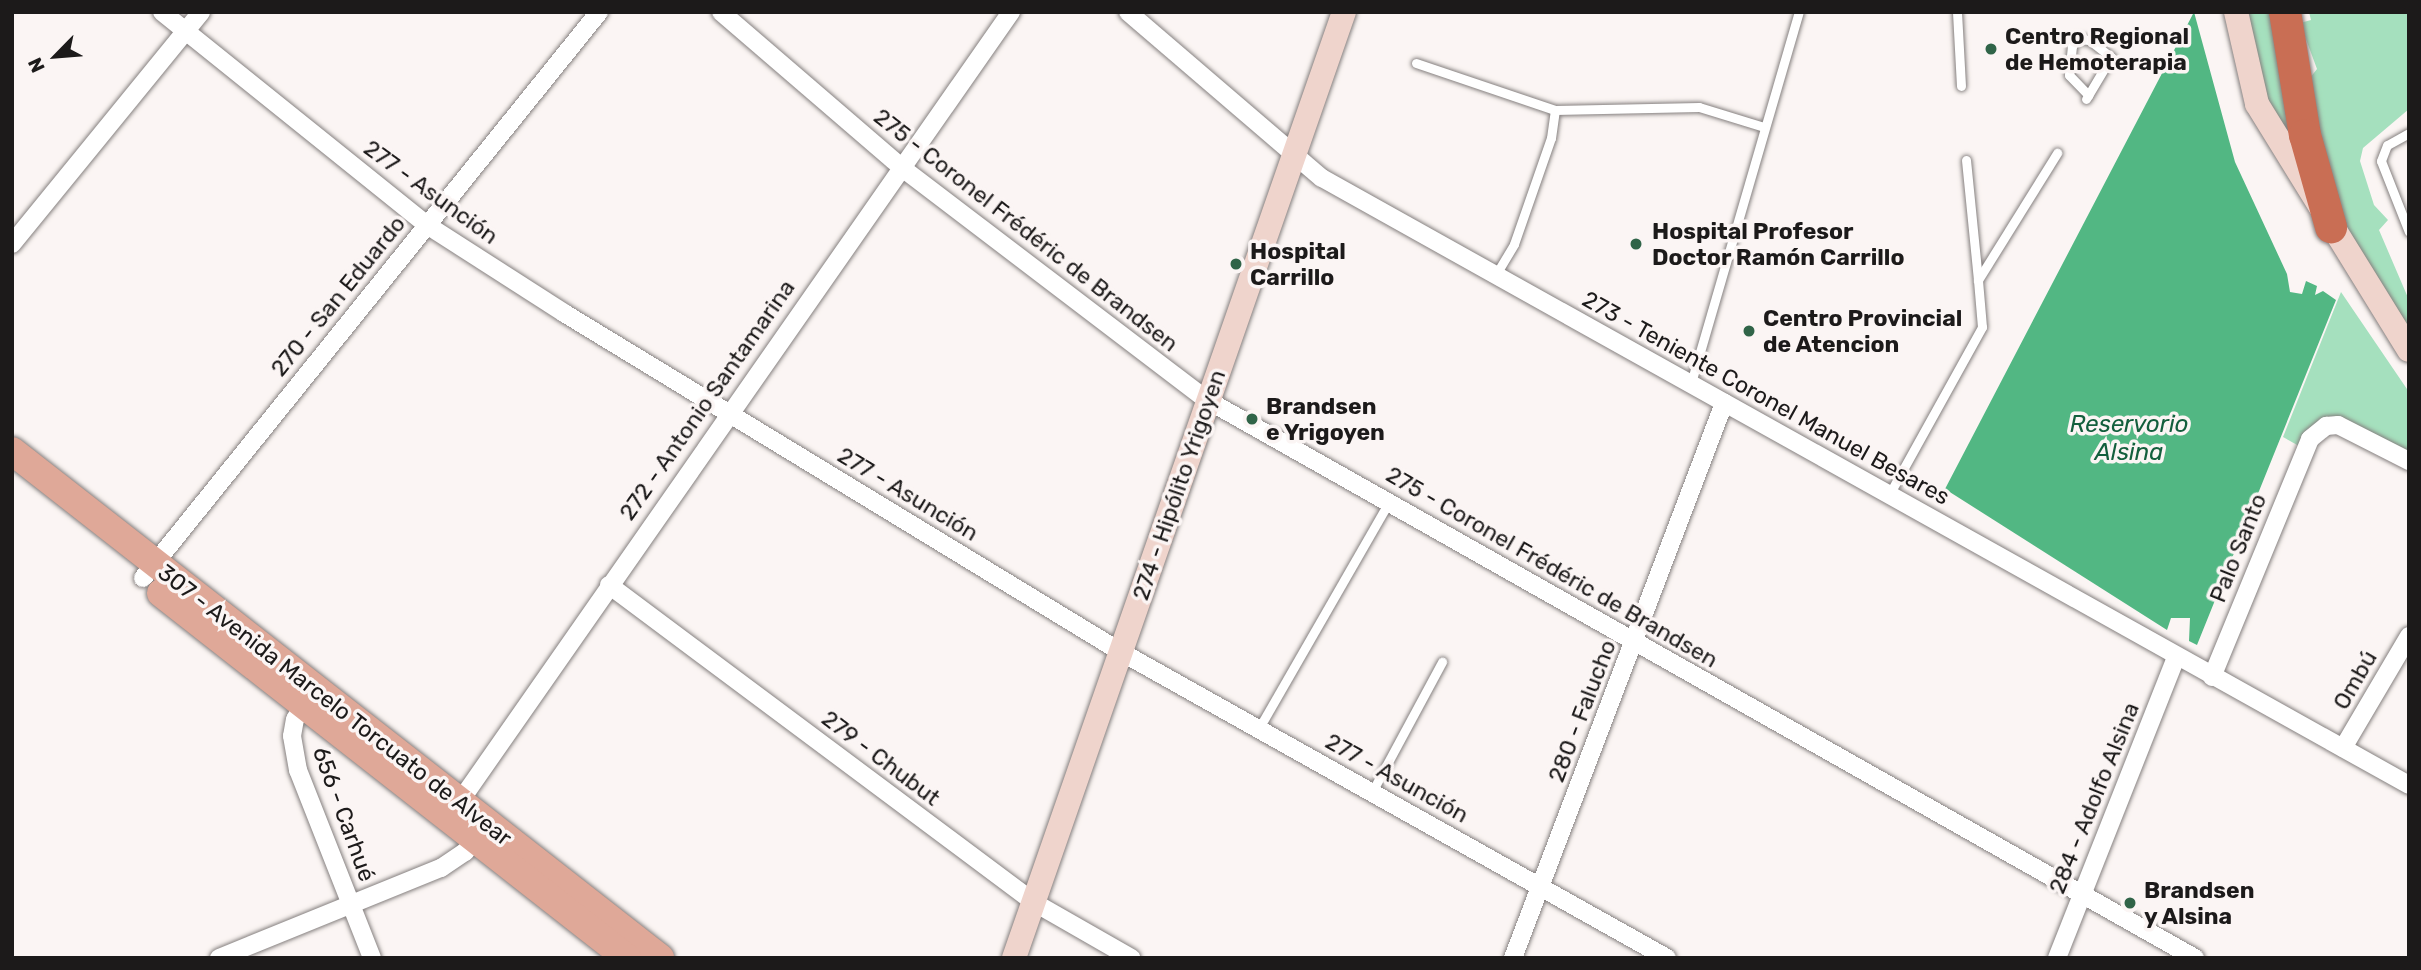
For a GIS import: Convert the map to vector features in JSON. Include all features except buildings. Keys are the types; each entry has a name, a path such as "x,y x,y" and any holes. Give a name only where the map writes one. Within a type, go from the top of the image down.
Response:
{"highway":[{"path":"2285,12 2305,135 2331,227"}],"main road":[{"name":"307 - Avenida Marcelo Torcuato de Alvear","path":"12,451 149,571 453,810 660,958"},
{"name":"307 - Avenida Marcelo Torcuato de Alvear","path":"12,475 149,571"},
{"name":"307 - Avenida Marcelo Torcuato de Alvear","path":"481,831 627,958"}],"street":[{"name":"277 - Asunción","path":"162,12 427,225 727,413 1121,652 1667,958"},
{"path":"12,244 201,12"},
{"name":"270 - San Eduardo","path":"149,571 599,12"},
{"name":"275 - Coronel Frédéric de Brandsen","path":"722,12 901,167 1207,400 2196,958"},
{"name":"272 - Antonio Santamarina","path":"453,810 727,413 1010,12"},
{"name":"273 - Teniente Coronel Manuel Besares","path":"1128,12 1322,178 1494,277 1691,383 2176,657 2409,785"},
{"name":"274 - Hipólito Yrigoyen","path":"1014,958 1344,12"},
{"path":"2236,12 2258,104 2331,227 2409,350"},
{"name":"280 - Falucho","path":"1513,958 1724,403"},
{"name":"Palo Santo","path":"2213,677 2310,439 2326,426 2338,425 2409,461"},
{"name":"279 - Chubut","path":"609,585 1035,904 1131,958"},
{"name":"Ombú","path":"2343,748 2409,636"},
{"name":"284 - Adolfo Alsina","path":"2057,958 2176,657"},
{"name":"656 - Carhué","path":"308,696 295,719 294,753 372,958"},
{"path":"219,958 441,868 457,859 481,831"}],"lane":[{"path":"1691,383 1764,127 1800,12"},
{"path":"1958,12 1961,86"},
{"path":"2077,38 2089,40 2111,57 2087,97 2069,75 2072,46 2077,38"},
{"path":"1416,63 1555,110 1699,107 1764,127"},
{"path":"1494,277 1514,244 1551,138 1555,110"},
{"path":"2409,133 2381,152 2404,207 2409,232"},
{"path":"1978,280 2057,153"},
{"path":"1890,494 1982,327 1966,159"},
{"path":"1259,728 1389,502"},
{"path":"1372,792 1442,662"}],"shaded area":[{"path":"2249,12 2270,12 2303,146 2275,119 2259,79"},
{"path":"2309,12 2409,12 2409,109 2363,148 2360,161 2374,205 2388,220 2379,230 2409,300 2409,329 2345,230 2306,83 2317,69 2300,23 2311,20"},
{"path":"2341,292 2409,392 2409,456 2324,421 2299,446 2283,437"}],"water":[{"name":"Reservorio Alsina","path":"2194,12 2235,162 2287,274 2290,292 2302,294 2306,281 2317,286 2315,295 2323,291 2336,300 2197,645 2189,641 2190,618 2171,618 2167,630 1945,489"}],"place":[{"name":"Centro Regional de Hemoterapia","path":"1991,49"},
{"name":"Hospital Profesor Doctor Ramón Carrillo","path":"1636,244"},
{"name":"Hospital Carrillo","path":"1236,264"},
{"name":"Centro Provincial de Atencion","path":"1749,331"},
{"name":"Brandsen e Yrigoyen","path":"1252,419"},
{"name":"Brandsen y Alsina","path":"2130,903"}]}
